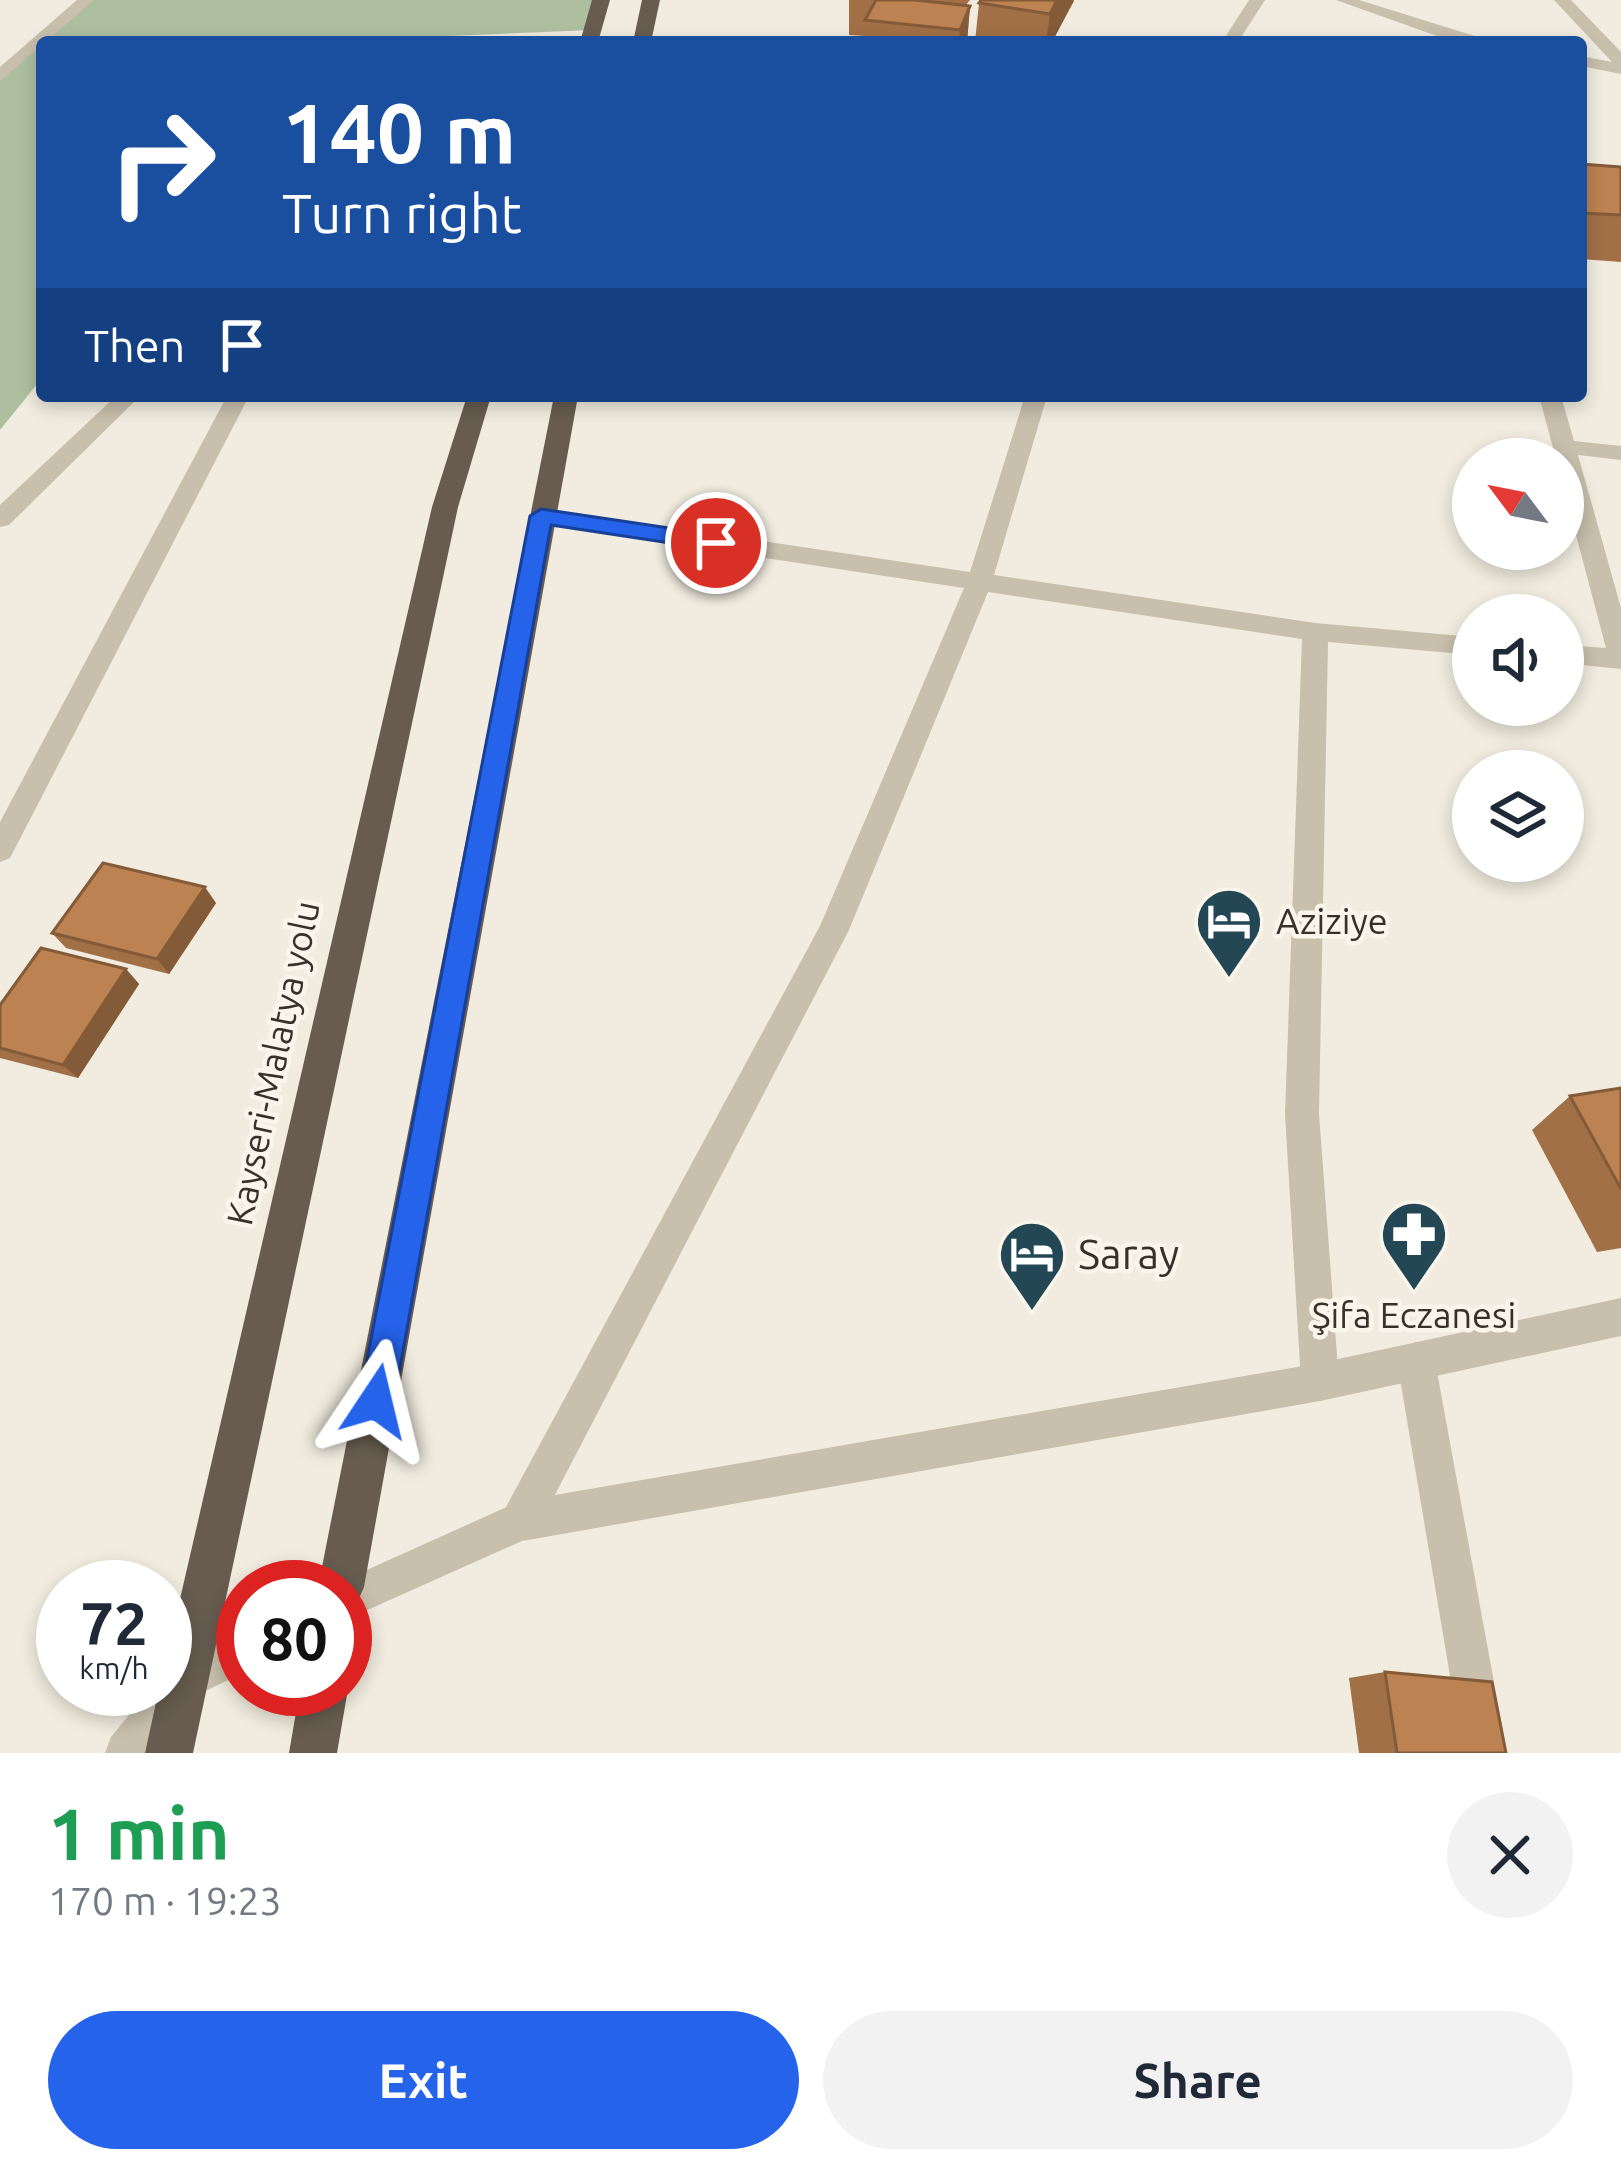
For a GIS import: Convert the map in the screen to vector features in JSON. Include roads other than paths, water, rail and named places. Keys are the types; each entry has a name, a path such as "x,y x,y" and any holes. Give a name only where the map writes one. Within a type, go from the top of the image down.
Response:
{"highway":[{"path":"591,36 601,0"},
{"path":"642,36 651,0"},
{"name":"Kayseri-Malatya yolu","path":"192,1651 439,531 477,402"},
{"path":"346,1560 565,402"},
{"name":"Kayseri-Malatya yolu","path":"169,1753 177,1716"},
{"path":"313,1753 319,1716"}],"street":[{"path":"45,36 86,0"},
{"path":"1234,36 1257,0"},
{"path":"1344,0 1439,36"},
{"path":"1562,0 1621,65"},
{"path":"0,76 36,44"},
{"path":"1587,62 1621,65"},
{"path":"0,519 123,402"},
{"path":"0,850 235,402"},
{"path":"520,1521 834,930 979,582 1034,402"},
{"path":"1552,402 1563,438"},
{"path":"1584,449 1621,453"},
{"path":"541,516 1315,632 1452,644"},
{"path":"1584,516 1621,657 1584,655"},
{"path":"1315,632 1302,1114 1320,1382"},
{"path":"372,1587 520,1521 1320,1382 1621,1317"},
{"path":"1416,1361 1485,1753"},
{"path":"127,1753 156,1716"}],"place":[{"name":"Aziziye","path":"1229,980"},
{"name":"Şifa Eczanesi","path":"1414,1293"},
{"name":"Saray","path":"1032,1313"}]}
